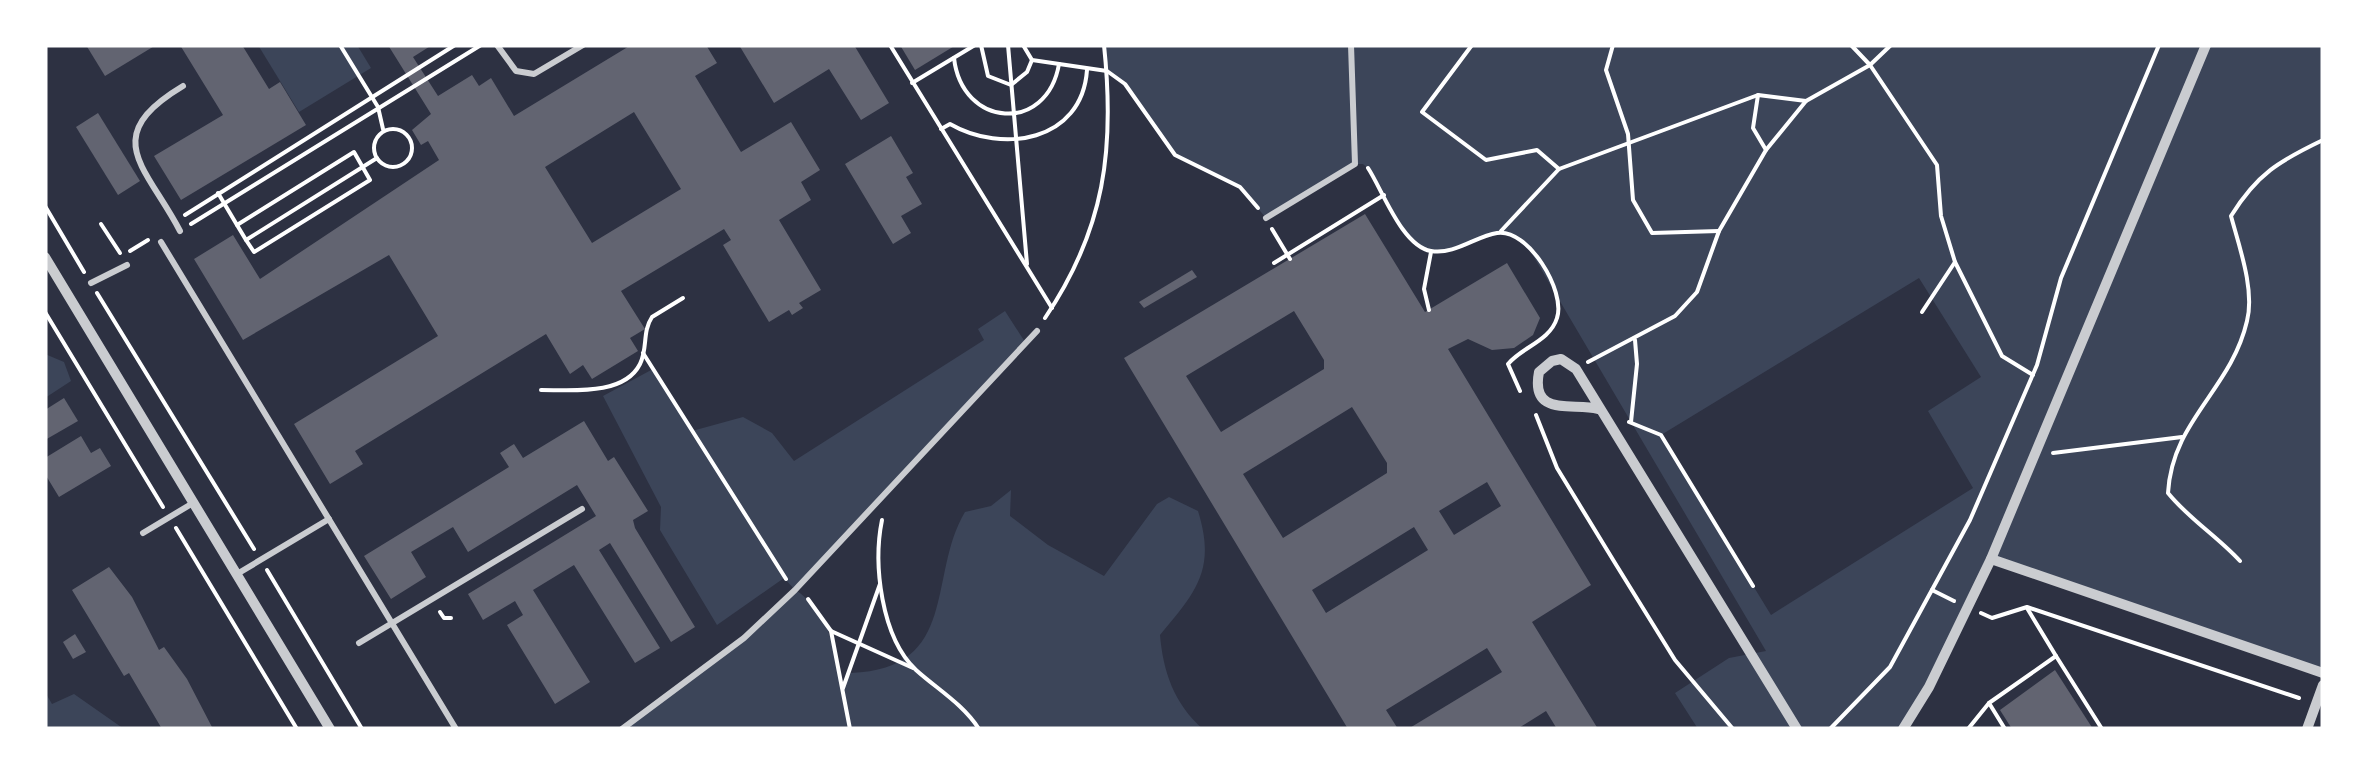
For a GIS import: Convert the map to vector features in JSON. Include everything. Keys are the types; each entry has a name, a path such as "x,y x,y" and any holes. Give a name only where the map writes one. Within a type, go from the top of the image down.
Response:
{"street":[{"path":"1903,729 1991,558 2206,45"},
{"path":"45,257 330,729"},
{"path":"1598,409 1584,405 1562,410 1544,397 1538,379 1545,365 1562,359 1576,369 1797,729"},
{"path":"1991,558 2323,673"},
{"path":"2307,729 2323,685"}],"lane":[{"path":"497,45 516,71 534,74 583,45"},
{"path":"1266,218 1354,164 1351,45"},
{"path":"180,231 141,167 136,129 142,114 183,86"},
{"path":"161,242 456,729"},
{"path":"91,283 127,265"},
{"path":"622,729 744,638 795,590 1037,331"},
{"path":"144,533 194,503"},
{"path":"359,643 582,508"},
{"path":"238,574 329,519"}],"path":[{"path":"340,45 378,108 384,131"},
{"path":"91,283 98,270 455,45"},
{"path":"180,231 480,45"},
{"path":"890,45 1052,308"},
{"path":"912,82 978,45 988,76 1012,85"},
{"path":"1008,45 1028,269"},
{"path":"1012,85 1028,72 1032,60 1023,45"},
{"path":"1037,331 1083,249 1108,172 1104,45"},
{"path":"1472,45 1422,112 1486,160 1537,150 1559,169"},
{"path":"1614,45 1606,70 1629,140 1634,200 1652,233 1719,231"},
{"path":"1851,45 1870,65 1936,165 1940,216 1955,262 2002,356 2033,374"},
{"path":"1576,369 1675,316 1697,292 1719,231 1766,150 1806,102 1870,65 1891,45"},
{"path":"1830,729 1890,667 1970,520 2033,374 2061,278 2158,45"},
{"path":"954,58 958,82 972,101 993,112 1014,113 1034,106 1048,93 1059,64"},
{"path":"1032,60 1106,71 1126,84 1174,155 1240,186 1266,218 1289,257"},
{"path":"941,129 950,124 988,140 1016,141 1042,134 1066,118 1086,86 1087,68"},
{"path":"1501,232 1559,169 1758,95 1806,102"},
{"path":"1758,95 1754,128 1766,150"},
{"path":"394,129 412,137 411,154 404,164 392,168 377,158 375,140 384,131 394,129"},
{"path":"2240,561 2212,531 2184,514 2168,493 2170,462 2182,437 2234,361 2248,318 2242,258 2231,216 2252,182 2286,157 2323,140"},
{"path":"218,193 254,252 370,180 354,152 237,224"},
{"path":"246,240 377,158"},
{"path":"1274,264 1384,196"},
{"path":"45,206 362,729"},
{"path":"101,224 122,256"},
{"path":"1429,310 1424,289 1430,252"},
{"path":"1922,312 1955,262"},
{"path":"541,390 592,389 617,383 639,367 646,326 652,317 683,298"},
{"path":"1631,422 1638,364 1635,340"},
{"path":"643,353 772,564 814,604 831,631 850,729"},
{"path":"1612,432 1631,422"},
{"path":"1631,422 1661,435 1752,586"},
{"path":"2034,456 2182,437"},
{"path":"888,494 878,542 881,580 887,613 913,668"},
{"path":"843,688 881,580"},
{"path":"1932,590 1992,618 2027,607 2316,703"},
{"path":"2027,607 2102,729"},
{"path":"831,631 913,668 979,729"},
{"path":"1968,729 1989,703 2056,656"},
{"path":"1989,703 2004,729"}],"shaded area":[{"path":"258,45 357,45 371,68 299,112"},
{"path":"1104,45 2323,45 2323,673 1991,559 1903,729 1698,729 1675,693 1729,658 1766,651 1528,247 1502,234 1453,250 1427,250 1406,234 1380,184 1363,164 1354,164 1266,218 1240,187 1175,155 1125,84 1107,71","holes":["1919,278 1981,377 1928,411 1973,488 1771,615 1661,435"]},
{"path":"1005,311 1025,342 796,590 823,621 843,687 851,673 886,668 909,655 925,637 965,512 991,506 1011,490 1010,516 1048,545 1104,576 1157,504 1169,497 1198,511 1205,549 1204,564 1193,592 1160,635 1167,674 1177,698 1203,729 622,729 744,638 795,590 784,578 717,625 660,530 661,507 603,396 653,369 692,431 743,417 772,433 794,461 984,340 978,329"},
{"path":"45,354 64,362 71,381 45,398"},
{"path":"45,692 52,704 74,694 124,729 45,729"}],"building":[{"path":"86,45 156,45 105,76"},
{"path":"180,45 242,45 269,89 280,82 306,125 181,200 154,156 223,115"},
{"path":"388,45 432,45 413,57 438,96 472,75 479,86 491,78 514,116 631,45 706,45 717,63 695,76 741,152 791,122 820,170 801,182 811,200 779,220 821,290 799,303 803,308 792,315 789,310 769,322 723,245 731,240 724,229 621,291 645,329 630,338 638,351 592,379 583,365 570,374 546,334 355,451 363,464 330,484 294,424 438,336 389,255 243,340 194,259 233,235 260,279 439,160 428,141 421,145 412,130 431,114","holes":["634,112 681,189 592,243 545,167"]},
{"path":"739,45 854,45 889,103 861,120 829,69 774,103"},
{"path":"900,45 956,45 915,70"},
{"path":"98,113 140,181 118,195 76,127"},
{"path":"891,136 913,173 906,177 922,204 901,216 911,233 893,244 845,164"},
{"path":"1365,214 1425,312 1507,263 1540,318 1533,335 1514,348 1492,350 1468,339 1448,349 1591,585 1532,622 1598,729 1557,729 1546,711 1517,729 1408,729 1502,672 1487,648 1386,710 1398,729 1348,729 1124,358","holes":["1294,311 1324,360 1324,369 1221,432 1186,376","1352,407 1387,463 1387,473 1283,538 1243,474","1487,482 1501,506 1454,535 1439,511","1414,527 1428,550 1326,613 1312,590"]},
{"path":"1192,270 1197,277 1144,308 1139,302"},
{"path":"64,398 78,421 45,440 45,410"},
{"path":"584,421 608,461 614,457 648,511 633,520 635,528 695,627 671,642 610,543 599,550 660,648 635,663 574,565 533,590 590,682 555,704 507,625 523,615 515,601 483,620 468,594 596,516 577,485 468,552 453,527 411,552 426,577 391,599 364,556 509,467 500,453 514,444 523,458"},
{"path":"81,436 91,453 100,448 111,466 59,497 45,474 45,458"},
{"path":"109,567 132,597 159,650 164,647 187,679 213,729 162,729 129,673 124,676 72,590"},
{"path":"75,634 86,652 73,659 63,642"},
{"path":"2055,670 2093,729 2012,729 2000,710"}]}
